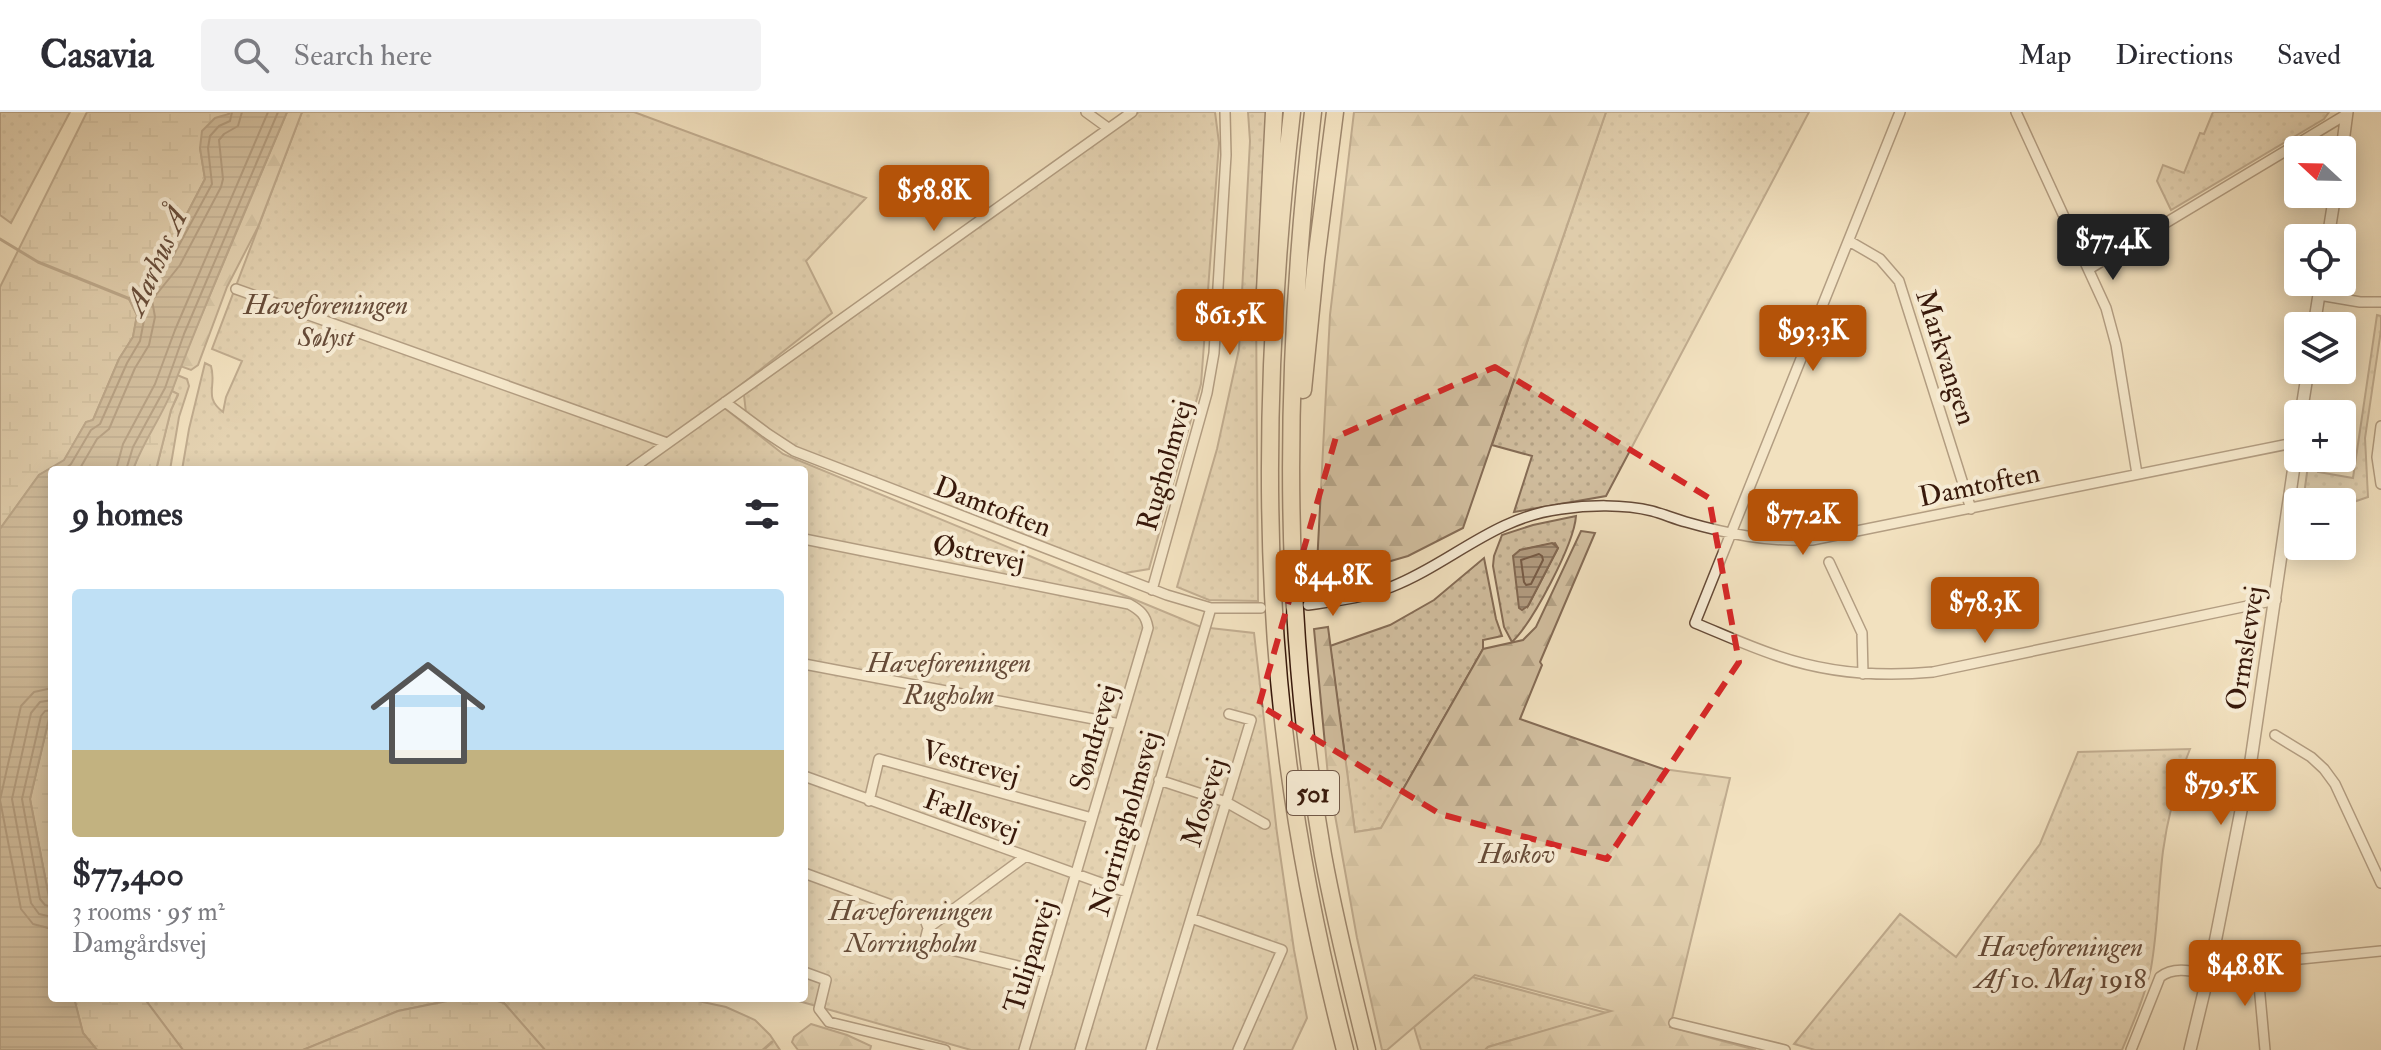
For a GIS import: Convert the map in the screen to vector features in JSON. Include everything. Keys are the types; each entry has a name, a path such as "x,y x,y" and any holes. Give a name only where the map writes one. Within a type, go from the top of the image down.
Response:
{"highway":[{"path":"1270,533 1264,450 1263,345 1274,112"},
{"name":"501","path":"1292,112 1272,347 1270,533 1285,735 1302,854 1323,964 1345,1050"},
{"name":"501","path":"1313,112 1300,241 1291,434 1298,648 1323,855 1344,960 1367,1050"},
{"path":"1292,531 1306,350 1335,112"}],"street":[{"path":"1086,112 1108,128"},
{"path":"635,466 1132,112"},
{"name":"Rugholmvej","path":"1152,590 1207,393 1214,353 1226,155 1225,112"},
{"path":"1900,112 1695,623 1777,656 1823,668 1863,674 1903,675 1933,672 2276,600"},
{"path":"2016,112 2106,308 2112,327 2137,474"},
{"path":"2089,269 2347,113"},
{"path":"2344,136 2347,113"},
{"name":"Markvangen","path":"1849,241 1880,259 1899,281 1971,509"},
{"path":"236,289 667,443"},
{"path":"2325,296 2381,302"},
{"name":"Damtoften","path":"725,402 794,451 1152,590 1211,608 1261,608"},
{"path":"2381,426 2377,457 2381,484"},
{"name":"Damtoften","path":"1308,605 1353,599 1392,587 1497,529 1528,516 1563,508 1650,510 1730,534 1780,541 1812,540 2284,444"},
{"name":"Ormslevvej","path":"2190,1050 2210,968 2251,760 2294,472"},
{"name":"Østrevej","path":"808,540 1129,604 1144,613"},
{"path":"1829,562 1862,633 1863,674"},
{"name":"Norringholmsvej","path":"1080,1050 1211,608"},
{"name":"Søndrevej","path":"1077,874 1148,628 1144,613"},
{"path":"808,665 1120,724"},
{"name":"Mosevej","path":"1151,1050 1251,720 1229,714"},
{"path":"2275,735 2311,757 2335,784 2381,883"},
{"name":"Vestrevej","path":"869,801 879,759 1092,818"},
{"name":"Fællesvej","path":"808,778 1126,892"},
{"path":"1159,780 1226,802 1265,824"},
{"path":"928,928 1026,856"},
{"path":"808,874 924,917 928,928 925,940 931,945 1047,973"},
{"name":"Tulipanvej","path":"1024,1050 1077,874"},
{"path":"1191,918 1282,950 1238,1050"},
{"path":"2131,1050 2160,977 2171,971 2381,951"},
{"path":"2257,963 2265,1050"},
{"path":"808,973 826,980 819,1009 829,1022 945,1050"},
{"path":"1674,1023 1785,1050"}],"highlighted area":[{"path":"1495,367 1709,498 1739,662 1607,859 1440,814 1259,705 1336,437"}],"green space":[{"path":"0,112 70,112 11,223 0,215"},
{"path":"87,112 230,112 200,148 205,179 165,256 129,299 137,315 133,337 119,359 93,420 86,422 64,461 48,466 48,470 39,475 0,529 0,287"},
{"path":"287,112 302,112 258,227 227,287 198,365 191,370 180,366"},
{"path":"302,112 634,112 866,198 806,261 832,313 718,403 783,454 1201,627 1254,633 1277,833 1307,1018 1292,1050 971,1050 802,1002 808,1002 808,466 183,466 205,363 211,366 212,396 223,412 226,397 242,361 212,349"},
{"path":"1139,112 1215,112 1219,143 1201,384 1149,569 1119,574 794,448 746,413 744,395"},
{"path":"1248,112 1268,112 1256,299 1258,601 1209,600 1177,587 1217,449 1239,349 1250,141"},
{"path":"1354,112 1606,112 1463,528 1408,556 1336,577 1317,565 1330,315"},
{"path":"1606,112 1809,112 1606,496 1514,512 1532,456 1492,445"},
{"path":"2213,112 2329,112 2324,119 2295,136 2284,136 2284,143 2171,210 2157,181 2163,165 2184,173 2200,133 2204,134"},
{"path":"2377,315 2381,316 2381,330 2365,438 2368,497 2356,501 2356,488 2305,488 2307,472 2353,478"},
{"path":"177,375 187,379 189,386 179,417 171,466 157,466 171,410 178,395 172,391"},
{"path":"172,391 178,394 157,466 134,466"},
{"path":"1576,516 1568,545 1551,582 1531,618 1512,642 1504,627 1494,556 1502,535","holes":["1555,543 1558,548 1528,606 1520,550"]},
{"name":"Høskov","path":"1581,531 1595,533 1540,662 1542,665 1520,719 1663,769 1730,778 1670,1027 1756,1050 1485,1050 1611,1011 1475,975 1387,1050 1382,1050 1357,938 1328,776 1314,629 1328,627 1355,832 1381,828 1483,649 1523,640 1536,627"},
{"path":"1484,558 1502,636 1483,640 1483,649 1381,828 1355,832 1330,646 1390,625 1434,600"},
{"path":"48,723 48,892 30,799"},
{"name":"Haveforeningen Af 10. Maj 1918","path":"2190,749 2165,838 2151,968 2122,1050 1815,1050 1794,1044 1900,914 1956,957 2040,844 2078,752"},
{"path":"1472,977 1607,1013 1485,1050 1421,1050 1414,1027"},
{"path":"75,1002 147,1002 183,1050 97,1050 83,1033"},
{"path":"147,1002 442,1002 398,1011 303,1050 183,1050"},
{"path":"442,1002 501,1002 545,1050 303,1050 398,1011"},
{"path":"501,1002 703,1002 726,1007 755,1020 780,1050 545,1050"},
{"path":"811,1024 847,1035 871,1046 870,1050 798,1050 792,1042 794,1037"}],"water":[{"path":"287,112 164,409 135,466 54,466 64,460 86,422 93,420 119,359 133,337 137,315 129,299 165,256 205,179 200,148 202,131 215,118 229,114"},
{"path":"48,470 48,723 30,799 48,892 48,1002 75,1002 83,1033 97,1050 0,1050 0,529 39,475"},
{"path":"1552,543 1558,548 1528,606 1522,610 1519,608 1513,556 1520,550"}],"waterway":[{"name":"Aarhus Å","path":"0,239 38,262 130,299"},
{"path":"763,1050 772,1042"}],"park label":[{"name":"Haveforeningen Sølyst","path":"326,320"},
{"name":"Haveforeningen Rugholm","path":"949,678"},
{"name":"Haveforeningen Norringholm","path":"911,926"}]}
